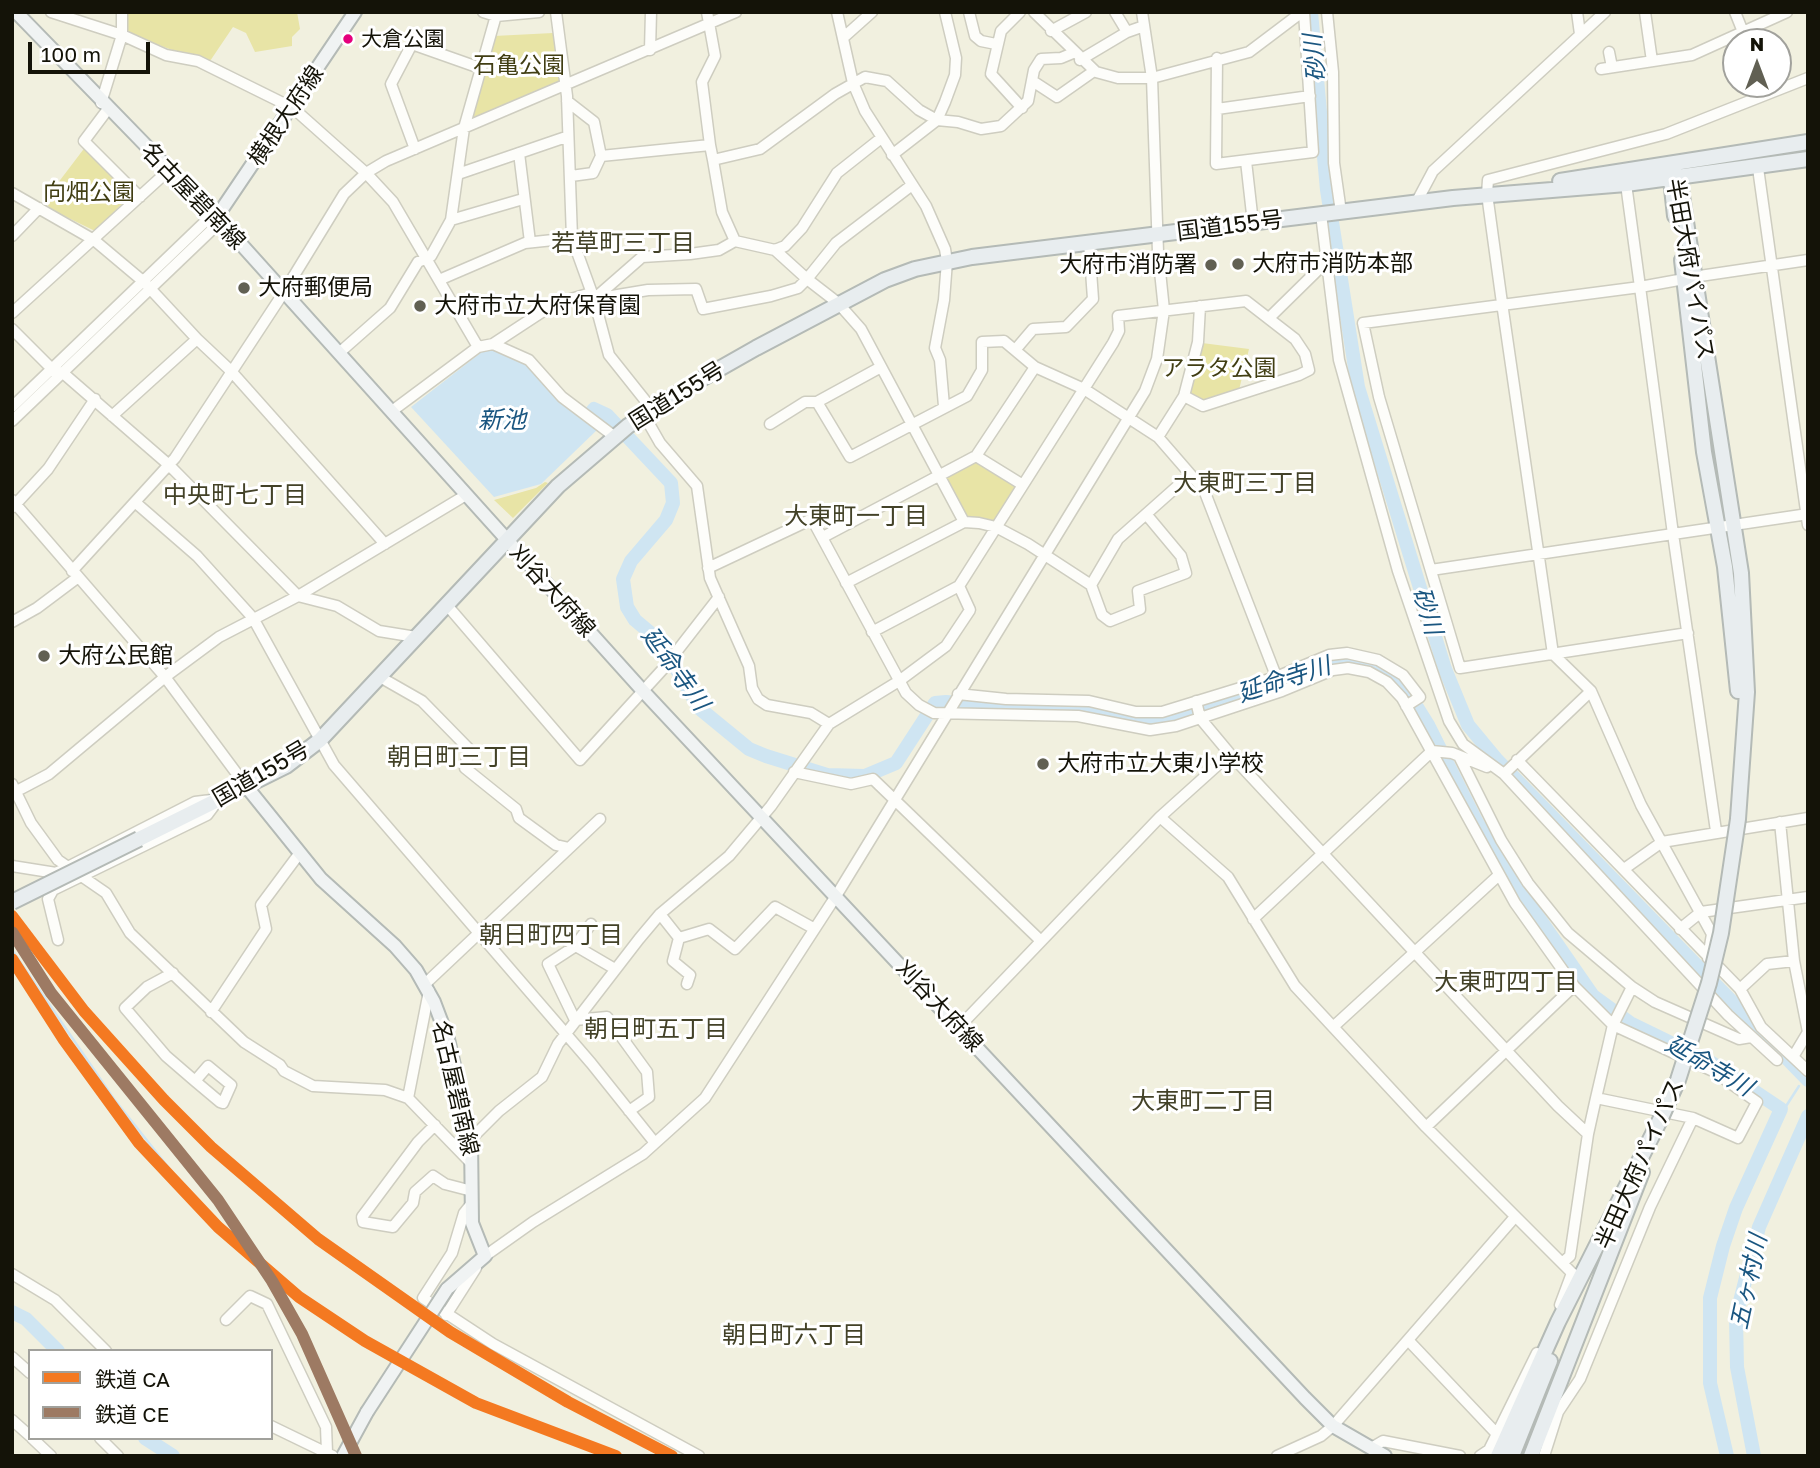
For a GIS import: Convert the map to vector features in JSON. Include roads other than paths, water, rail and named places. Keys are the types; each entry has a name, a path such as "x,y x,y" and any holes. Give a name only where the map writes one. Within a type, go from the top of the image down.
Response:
{"highway":[{"name":"国道155号","path":"12,902 293,761 320,740 558,486 628,426 838,303 885,280 947,261 1487,194 1626,184 1808,142"},
{"name":"国道155号","path":"1487,194 1511,188 1758,168 1808,159"},
{"name":"半田大府パイパス","path":"1512,1456 1678,1080 1709,982 1721,933 1738,819 1738,685 1726,527 1704,452 1689,278 1673,174"},
{"path":"1497,1456 1558,1322 1661,1118"},
{"path":"1531,1456 1661,1118"}],"main road":[{"name":"名古屋碧南線","path":"16,12 216,218 506,540"},
{"name":"横根大府線","path":"216,218 293,108 355,12"},
{"name":"刈谷大府線","path":"506,540 643,691 1333,1426 1385,1456"},
{"name":"名古屋碧南線","path":"246,786 321,879 395,946 427,988 448,1039 471,1139 472,1223 485,1256"},
{"path":"344,1456 367,1412 447,1289 485,1256"}],"street":[{"path":"51,12 122,35 166,55 198,61 293,108 366,173 393,202 478,347"},
{"path":"122,12 122,35 105,106 85,141 140,197"},
{"path":"483,12 539,12"},
{"path":"556,12 567,101 566,137 571,176 572,238 593,296 609,355 648,412 660,443 697,486 708,568 749,666 752,688 758,699 767,705 811,713 829,724"},
{"path":"650,50 652,12"},
{"path":"707,12 715,56 702,82 722,212 735,242"},
{"path":"12,622 37,608 74,574 169,465 284,292 344,194 366,173 415,149 736,12"},
{"path":"837,12 853,83 880,139 935,224 947,261 935,348 940,360 944,406"},
{"path":"844,37 872,12"},
{"path":"892,155 937,120 955,75 956,58 945,12"},
{"path":"969,12 975,36 981,41 996,44"},
{"path":"1020,12 1002,31 996,44 991,74 1022,108"},
{"path":"1034,12 1076,57 1094,71 1118,78 1152,78 1217,58 1249,52 1303,12"},
{"path":"1051,31 1086,12"},
{"path":"1115,12 1127,32"},
{"path":"485,1256 655,1143 705,1098 836,896 942,714 958,694 1130,418 1153,374 1163,331 1164,310 1152,78 1142,12"},
{"path":"1217,58 1216,164 1313,152 1303,12"},
{"path":"1329,12 1334,72 1334,163 1341,212"},
{"path":"1577,12 1580,34"},
{"path":"1416,203 1433,171 1605,12"},
{"path":"1645,12 1653,61"},
{"path":"1752,28 1787,12"},
{"path":"339,353 390,308 418,262 427,259 451,220 464,128 497,14"},
{"path":"713,160 760,149 865,77 887,81 919,110 937,120 958,121 982,129 1001,126 1022,108 1034,82 1034,70 1041,58 1076,57 1144,26"},
{"path":"1609,52 1606,68 1692,55 1722,41"},
{"path":"415,149 391,84 412,44 480,68"},
{"path":"1034,82 1057,97 1094,71"},
{"path":"1708,958 1712,934 1662,842 1591,691 1553,654 1536,554 1487,194 1488,180 1666,134 1808,78"},
{"path":"1217,109 1310,96"},
{"path":"567,101 594,122 601,156 593,173 571,176"},
{"path":"458,174 566,137"},
{"path":"775,250 785,246 802,228 837,173 880,139"},
{"path":"601,156 710,145"},
{"path":"519,153 530,242"},
{"path":"1246,162 1253,223"},
{"path":"1431,570 1673,534 1807,518 1758,168"},
{"path":"12,313 169,170"},
{"path":"1626,184 1716,831"},
{"path":"392,411 478,347 493,344 554,304 593,296 649,290 696,289 703,309 798,288 836,243 912,185"},
{"path":"12,193 94,240 147,285 231,371 386,544"},
{"path":"451,220 523,199"},
{"path":"12,236 39,208"},
{"path":"1321,214 1339,360 1365,459 1442,705 1463,744 1511,767 1624,869 1740,989 1760,1027 1808,1071"},
{"path":"12,407 147,285 216,218"},
{"path":"439,280 530,242 572,238"},
{"path":"593,296 642,257 719,250 735,242 775,250 838,303 861,329 964,522"},
{"path":"1016,349 1033,330 1066,327 1093,299 1089,243"},
{"path":"1688,633 1460,668 1379,397 1363,323 1640,287 1808,260"},
{"path":"1269,318 1325,263"},
{"path":"12,421 64,373 147,285"},
{"path":"872,632 959,586 1119,331 1118,316 1246,301 1295,339 1305,354 1309,370 1203,406 1184,396"},
{"path":"1158,436 1184,396 1198,342 1200,306"},
{"path":"12,329 53,370 64,373 169,465 298,596 337,606 379,631 416,637"},
{"path":"112,416 197,339"},
{"path":"817,402 850,457 911,422 967,396 982,370 982,342 1004,341 1035,367 1084,389 1158,436 1204,491 1281,691"},
{"path":"493,344 529,360 562,397 615,437"},
{"path":"770,424 805,402 817,402 881,367"},
{"path":"823,537 976,456 1035,367"},
{"path":"94,399 48,469 14,504 165,677 246,786"},
{"path":"976,456 1023,485"},
{"path":"1091,585 1118,538 1190,475"},
{"path":"466,495 298,596 219,638 165,677 49,774 14,790 32,823 58,860 106,893 130,933 244,1042 280,1065 284,1071 313,1086 385,1090 408,1098 472,1164"},
{"path":"135,503 197,556 253,618 334,765 655,1143"},
{"path":"846,583 964,522 996,527 1046,554 1091,585 1102,615 1110,621 1140,609 1138,591 1186,573 1181,556 1146,514"},
{"path":"708,568 813,520 899,681 919,705 942,714 1078,716 1150,730 1281,691 1334,670 1359,669 1387,682 1407,706 1534,934 1574,986 1613,1025 1713,1071 1757,1102 1738,1138 1693,1118 1596,1098"},
{"path":"471,1139 499,1111 542,1077 558,1044 615,969 660,915 729,856 762,816 829,724 899,681 946,646 970,610 959,586"},
{"path":"446,604 580,760 678,652 719,597"},
{"path":"958,694 1006,699 1059,699 1153,712 1196,702 1276,677 1329,655 1362,655 1391,666 1412,684 1420,698 1407,706"},
{"path":"1359,669 1362,655"},
{"path":"380,677 422,701 469,749 465,768 516,809 519,818 556,845 569,848"},
{"path":"1511,767 1591,691"},
{"path":"1059,699 1059,715"},
{"path":"1196,702 1200,717 1230,754 1558,1106 1588,1133"},
{"path":"1432,751 1511,767 1751,1037 1777,1060"},
{"path":"1253,919 1432,751"},
{"path":"959,1027 1160,817 1230,754"},
{"path":"1456,754 1501,840 1528,883 1568,933 1632,987 1655,1002 1739,1039 1751,1037 1760,1027"},
{"path":"794,772 852,784 873,779 1041,942"},
{"path":"12,866 56,873 195,802 218,800"},
{"path":"58,940 48,899 53,890 207,815 218,800"},
{"path":"1160,817 1228,877 1295,986 1426,1127 1514,1218 1573,1274 1489,1450 1480,1456"},
{"path":"408,1098 427,988 600,818"},
{"path":"1624,869 1662,842 1808,818"},
{"path":"1780,822 1794,961 1808,1032 1793,1057"},
{"path":"211,1012 266,929 261,905 299,854"},
{"path":"1333,1027 1499,875"},
{"path":"1680,929 1701,912 1808,897"},
{"path":"679,938 709,929 735,949 775,907 813,928"},
{"path":"660,915 679,938"},
{"path":"575,1020 548,964 573,947 591,924"},
{"path":"550,931 573,947 615,969"},
{"path":"679,938 673,961 690,975 687,984"},
{"path":"1740,989 1766,964 1794,961"},
{"path":"173,973 147,986 125,1008 166,1056 195,1081"},
{"path":"1426,1127 1574,986"},
{"path":"1562,1264 1570,1255 1588,1133 1613,1025 1632,987"},
{"path":"575,1020 607,1017 646,1072 649,1097 629,1111"},
{"path":"1544,1456 1558,1412 1580,1379 1650,1207 1693,1118"},
{"path":"435,1125 362,1217 363,1222 393,1227 413,1203 415,1192 433,1176 472,1197 452,1252 423,1298 493,1344 699,1456"},
{"path":"1277,1456 1321,1436 1333,1426 1514,1218"},
{"path":"446,1315 477,1267 521,1235 533,1222"},
{"path":"12,1274 55,1300 104,1349"},
{"path":"1602,1291 1615,1296"},
{"path":"226,1320 250,1296 267,1304 326,1427 330,1454"},
{"path":"1408,1340 1496,1433"},
{"path":"12,1357 28,1371"},
{"path":"12,1420 28,1434"},
{"path":"273,1427 330,1454"},
{"path":"34,1440 51,1456"},
{"path":"102,1440 118,1456"},
{"path":"1371,1448 1383,1441 1460,1456"}],"water":[{"name":"新池","path":"497,349 511,352 533,368 598,429 541,484 494,497 411,407 483,351"}],"waterway":[{"name":"砂川","path":"1311,12 1327,190 1358,387 1445,669 1468,725 1497,760 1808,1080"},
{"name":"延命寺川","path":"586,419 594,409 607,415 671,483 673,503 666,520 631,561 623,579 627,607 635,620 660,641 699,708 749,749 766,756 827,775 865,776 896,763 935,703 1072,707 1127,719 1163,720 1259,691 1340,661 1369,664 1400,680 1428,725 1476,821 1514,882 1593,996 1630,1023 1712,1063 1781,1109 1736,1208 1710,1298 1710,1383 1727,1456"},
{"path":"12,950 114,1099 184,1187"},
{"path":"1781,1114 1799,1086"},
{"name":"五ヶ村川","path":"1754,1456 1737,1367 1736,1317 1759,1227 1808,1116"},
{"path":"12,1312 26,1319 56,1349"},
{"path":"148,1440 173,1456"}],"rail line":[{"name":"CA","path":"12,916 84,1011 164,1100 211,1147 318,1239 450,1332 568,1402 672,1456"},
{"name":"CE","path":"12,932 51,993 218,1200 272,1281 302,1334 356,1456"},
{"name":"CA","path":"12,959 64,1040 139,1143 218,1227 299,1297 365,1341 476,1403 616,1456"}],"place":[{"name":"大倉公園","path":"348,39"},
{"name":"大府市消防本部","path":"1238,264"},
{"name":"大府市消防署","path":"1211,265"},
{"name":"大府郵便局","path":"244,288"},
{"name":"大府市立大府保育園","path":"420,306"},
{"name":"大府公民館","path":"44,656"},
{"name":"大府市立大東小学校","path":"1043,764"}],"district":[{"name":"若草町三丁目","path":"623,243"},
{"name":"大東町三丁目","path":"1245,483"},
{"name":"中央町七丁目","path":"235,495"},
{"name":"大東町一丁目","path":"856,516"},
{"name":"朝日町三丁目","path":"459,757"},
{"name":"朝日町四丁目","path":"551,935"},
{"name":"大東町四丁目","path":"1506,982"},
{"name":"朝日町五丁目","path":"656,1029"},
{"name":"大東町二丁目","path":"1203,1101"},
{"name":"朝日町六丁目","path":"794,1335"}],"park label":[{"name":"石亀公園","path":"519,66"},
{"name":"向畑公園","path":"89,193"},
{"name":"アラタ公園","path":"1219,369"}]}
